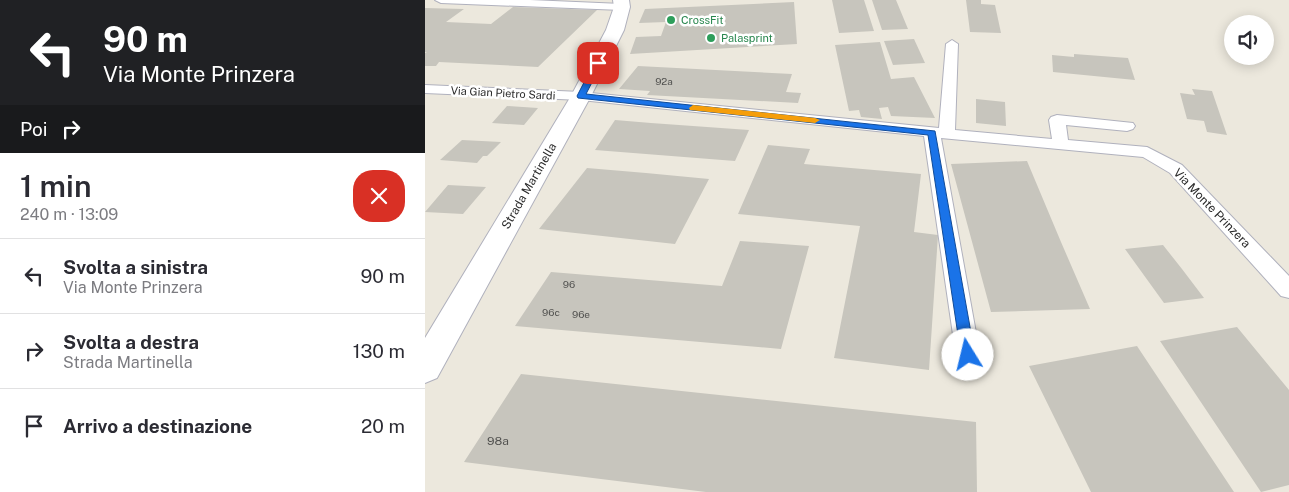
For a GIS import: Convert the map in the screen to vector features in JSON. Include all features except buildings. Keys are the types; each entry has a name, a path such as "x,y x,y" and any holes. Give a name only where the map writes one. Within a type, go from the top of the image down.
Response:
{"street":[{"path":"441,0 621,3"},
{"name":"Strada Martinella","path":"425,368 581,96 615,30 621,3"},
{"path":"952,44 940,133 968,355"},
{"name":"Via Gian Pietro Sardi","path":"425,89 581,96"},
{"name":"Via Monte Prinzera","path":"581,96 1061,145 1147,152 1176,169 1289,290"},
{"path":"1061,145 1057,120 1127,126"}],"slow traffic":[{"path":"693,108 815,120"}],"place":[{"name":"CrossFit","path":"671,20"},
{"name":"Palasprint","path":"711,38"}],"route":[{"path":"598,63 581,96 932,133 968,355"}]}
